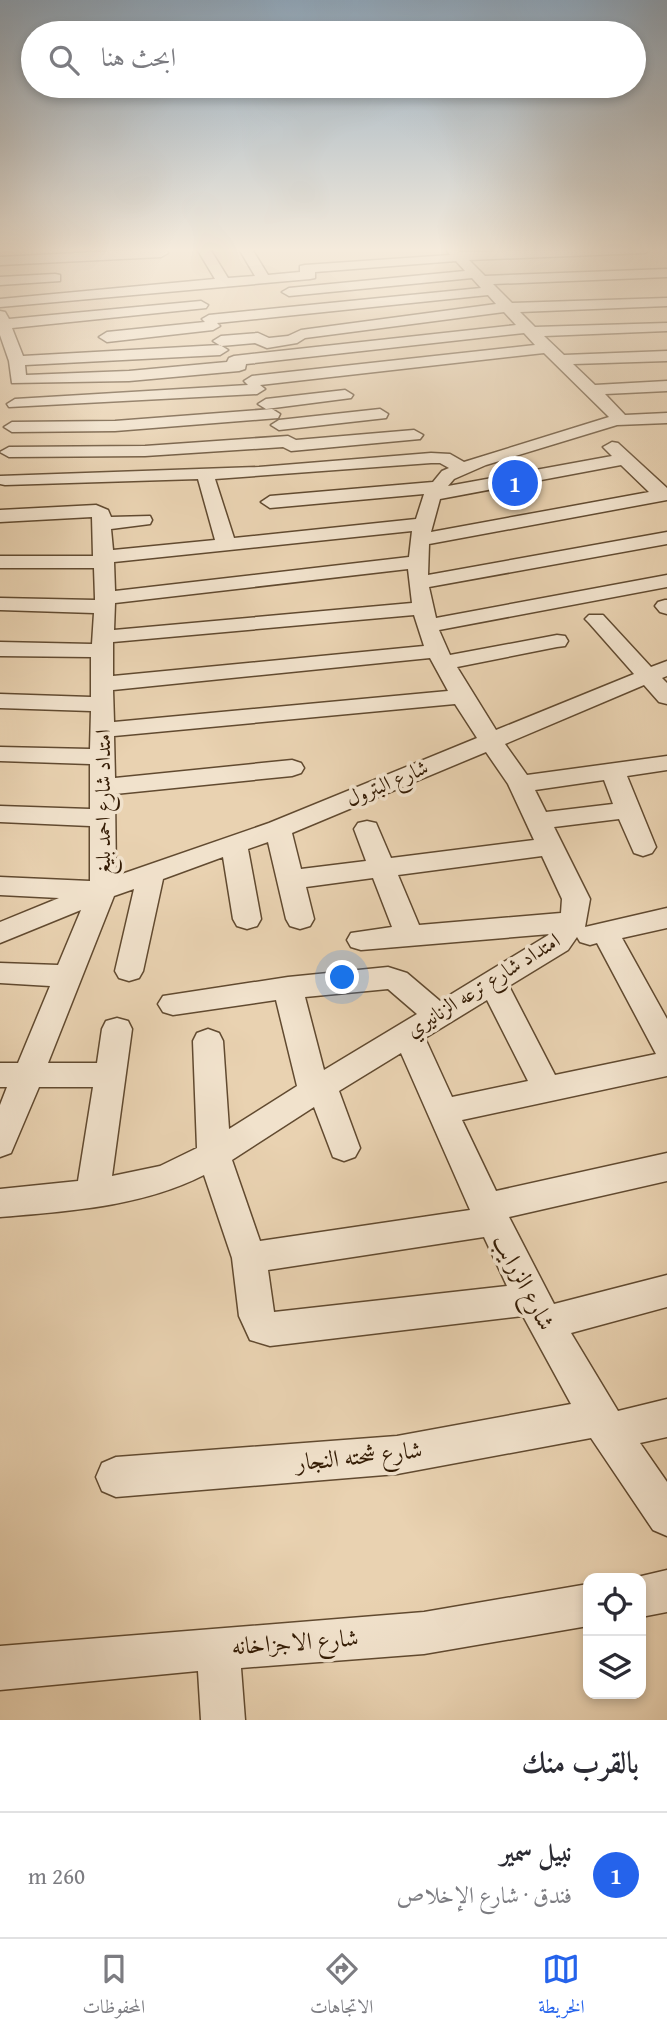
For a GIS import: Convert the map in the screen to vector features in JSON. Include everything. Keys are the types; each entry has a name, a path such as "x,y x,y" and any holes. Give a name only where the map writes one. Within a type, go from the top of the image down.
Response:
{"street":[{"path":"0,376 9,357 112,329"},
{"path":"9,357 118,329"},
{"path":"9,357 119,356 161,329"},
{"path":"9,357 129,376 175,329"},
{"path":"214,329 272,414 303,469"},
{"path":"242,329 267,343 289,341 301,334 338,329"},
{"path":"519,329 549,329"},
{"path":"529,330 590,390 617,412 616,420"},
{"path":"102,334 119,356"},
{"path":"272,414 331,372 547,348"},
{"path":"560,360 667,356"},
{"path":"9,357 272,414 414,435"},
{"path":"9,357 12,427 0,514 96,511 102,514 102,524 143,520"},
{"path":"9,452 145,451 272,414 346,398 331,372"},
{"path":"590,390 667,386"},
{"path":"12,427 115,426 272,414 380,414"},
{"path":"421,574 434,491 448,475 460,467 616,420 665,420"},
{"path":"591,427 665,495"},
{"path":"3,484 259,472 431,458 444,458 460,467"},
{"path":"259,472 273,509 434,491 625,459"},
{"path":"205,474 226,544"},
{"path":"0,649 103,644 421,574 665,495"},
{"name":"امتداد شارع احمد بليغ","path":"0,1144 14,1076 68,976 103,890 102,694 105,603 102,524"},
{"path":"0,604 105,603 421,574 667,538"},
{"path":"0,562 104,559 226,544 421,574 667,581"},
{"name":"امتداد شارع ترعه الزنانيري","path":"0,1203 93,1194 166,1179 214,1155 566,933 576,899 520,783 461,697 439,657 421,574"},
{"path":"596,619 657,671 667,697"},
{"path":"0,701 102,694 439,657 556,641"},
{"name":"شارع البترول","path":"0,933 103,890 278,829 657,671"},
{"path":"102,730 461,697"},
{"path":"0,754 103,757"},
{"path":"520,783 667,763"},
{"path":"103,787 292,768"},
{"path":"613,772 643,847"},
{"path":"539,821 628,810"},
{"path":"0,814 103,818"},
{"path":"278,829 300,919"},
{"path":"368,829 409,936"},
{"path":"234,844 247,919"},
{"path":"290,880 551,846"},
{"path":"129,971 150,874"},
{"path":"0,886 103,890"},
{"path":"361,940 409,936 605,932 667,918"},
{"path":"605,932 667,1046"},
{"path":"0,973 68,976"},
{"path":"173,1004 388,978 397,980 423,1024"},
{"path":"492,982 547,1089"},
{"path":"288,988 318,1088 344,1149"},
{"name":"شارع الزرايب","path":"423,1024 442,1112 489,1214 538,1311 605,1425 667,1516"},
{"path":"93,1194 117,1029"},
{"path":"208,1041 214,1155 249,1258 258,1322 263,1328 538,1311 667,1291"},
{"path":"442,1112 667,1064"},
{"path":"14,1076 111,1075"},
{"path":"249,1258 489,1214 667,1167"},
{"name":"شارع شحته النجار","path":"116,1476 397,1455 667,1418"},
{"path":"646,1595 667,1591"},
{"name":"شارع الاجزاخانه","path":"0,1668 424,1633 583,1606"},
{"path":"218,1648 223,1720"}],"place":[{"name":"نبيل سمير","path":"515,483"}]}
